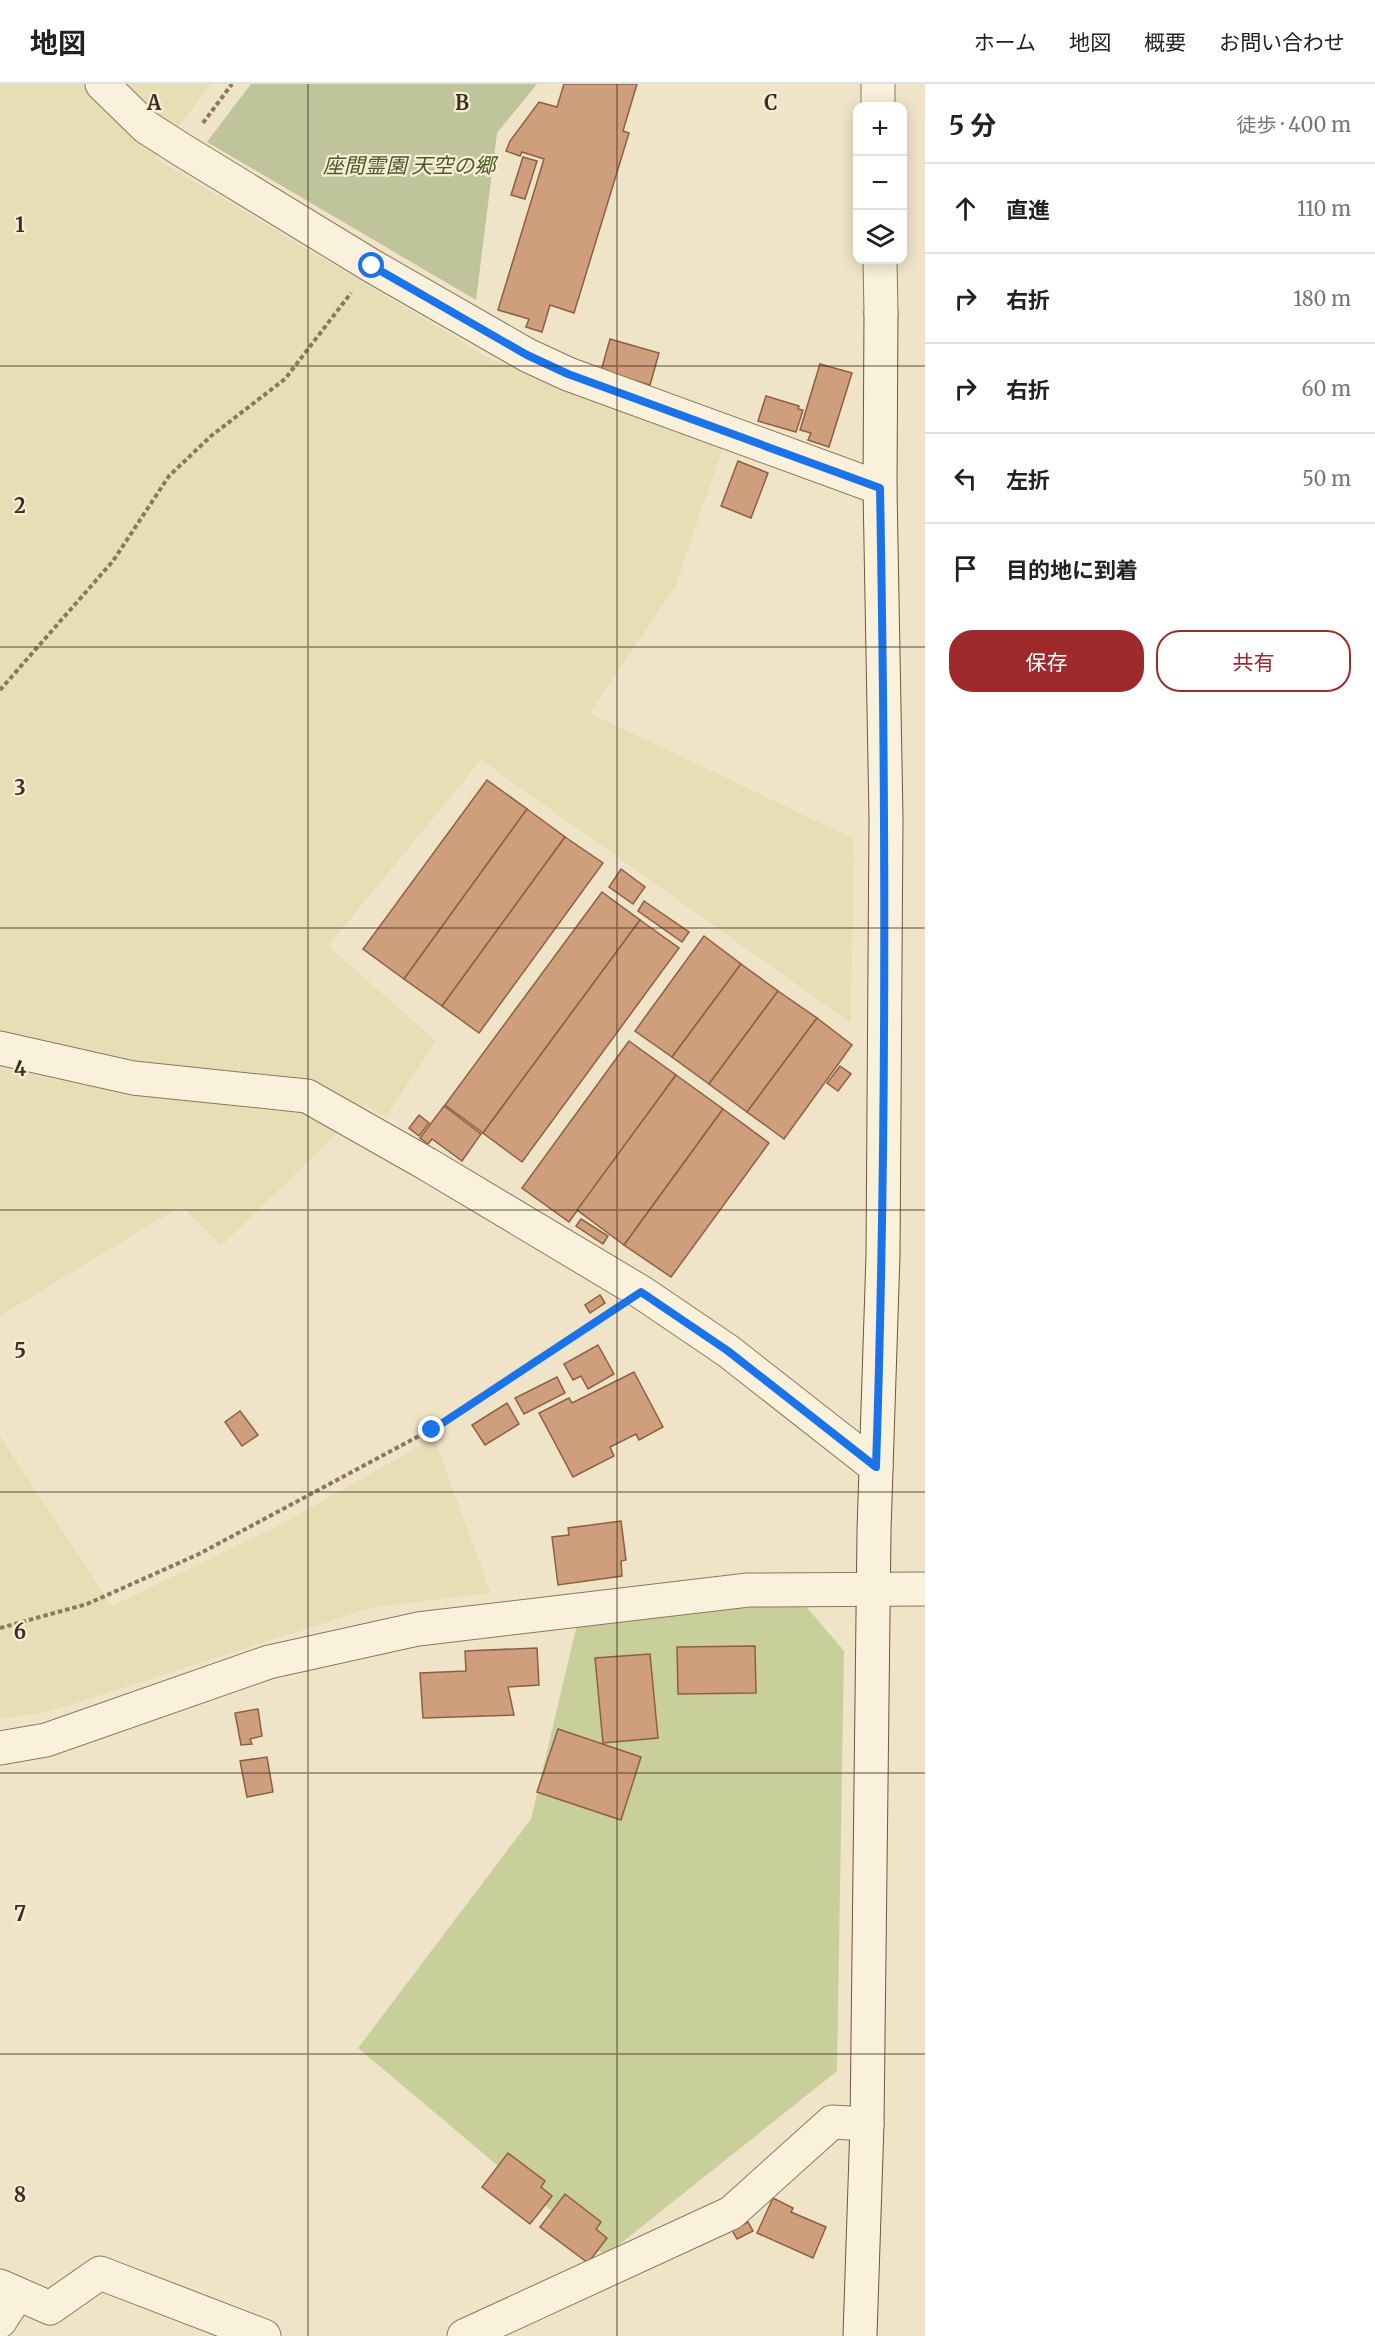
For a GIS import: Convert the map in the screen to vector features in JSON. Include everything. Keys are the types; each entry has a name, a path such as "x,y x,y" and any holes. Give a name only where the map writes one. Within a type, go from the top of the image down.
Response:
{"street":[{"path":"102,84 146,127 182,150 372,266 527,355 568,374 880,488"},
{"path":"878,84 878,102"},
{"path":"860,2336 867,2124 873,1587 883,1255 886,830 880,488 880,264"},
{"path":"0,1048 133,1078 307,1096 641,1292 728,1351 876,1467"},
{"path":"0,1748 46,1740 268,1662 418,1629 748,1590 873,1587 925,1589"},
{"path":"464,2336 731,2213 832,2122 867,2124"},
{"path":"6,2300 50,2308 100,2273 264,2336"}],"path":[{"path":"182,150 232,84"},
{"path":"0,690 113,561 169,476 211,436 285,379 372,266"},
{"path":"0,1628 87,1604 199,1554 432,1430 641,1292"}],"shaded area":[{"path":"0,84 211,84 155,158 491,359 723,448 675,587 590,713 854,839 851,1023 481,760 328,946 436,1041 386,1117 366,1105 221,1246 181,1206 0,1316"},
{"path":"0,1436 112,1606 280,1525 434,1438 491,1593 374,1607 48,1712 0,1719"}],"green space":[{"name":"座間霊園 天空の郷","path":"251,84 537,84 497,133 476,300 207,142"},
{"path":"799,1598 844,1651 837,2071 605,2256 358,2048 531,1819 578,1620"}],"building":[{"path":"564,84 637,84 623,131 629,133 574,313 550,305 542,332 526,327 529,319 498,310 544,159 522,152 520,156 506,151 510,141 539,102 557,107"},
{"path":"523,157 537,161 525,199 511,195"},
{"path":"610,339 659,353 650,385 601,371"},
{"path":"820,364 852,373 829,447 808,440 811,433 800,430"},
{"path":"766,396 799,406 798,409 803,410 796,432 758,421"},
{"path":"738,461 768,473 751,518 721,506"},
{"path":"487,780 527,809 404,979 363,949"},
{"path":"527,809 565,837 442,1006 404,979"},
{"path":"565,837 603,863 479,1033 442,1006"},
{"path":"621,869 645,887 633,904 609,887"},
{"path":"602,892 640,920 483,1133 445,1105"},
{"path":"644,901 689,932 682,942 638,911"},
{"path":"640,920 679,948 522,1162 483,1133"},
{"path":"704,936 741,964 672,1057 635,1031"},
{"path":"741,964 778,991 709,1084 672,1057"},
{"path":"778,991 817,1018 747,1112 709,1084"},
{"path":"817,1018 852,1045 784,1139 747,1112"},
{"path":"629,1041 676,1075 569,1222 522,1188"},
{"path":"840,1066 851,1074 838,1091 827,1083"},
{"path":"676,1075 723,1109 624,1245 577,1210"},
{"path":"444,1106 481,1134 462,1161 432,1139 428,1144 420,1138"},
{"path":"723,1109 769,1143 671,1277 624,1245"},
{"path":"419,1115 429,1123 419,1136 409,1128"},
{"path":"581,1219 608,1236 603,1244 576,1226"},
{"path":"600,1295 605,1303 590,1313 585,1305"},
{"path":"598,1345 614,1374 588,1389 581,1376 573,1380 564,1364"},
{"path":"634,1372 663,1427 639,1440 636,1434 610,1447 614,1456 573,1477 539,1413 569,1398 572,1403"},
{"path":"557,1377 565,1393 524,1414 515,1398"},
{"path":"507,1403 519,1424 485,1445 472,1425"},
{"path":"240,1411 258,1435 242,1446 225,1422"},
{"path":"621,1521 626,1560 621,1561 622,1576 558,1585 552,1537 569,1535 568,1528"},
{"path":"755,1646 756,1693 678,1694 677,1647"},
{"path":"537,1648 539,1685 508,1687 514,1715 423,1718 420,1673 466,1671 465,1651"},
{"path":"650,1654 658,1738 603,1743 595,1658"},
{"path":"258,1709 262,1736 250,1739 252,1744 241,1745 235,1713"},
{"path":"558,1729 641,1757 621,1820 537,1792"},
{"path":"267,1757 273,1792 247,1797 240,1761"},
{"path":"508,2153 545,2181 541,2187 552,2196 530,2224 482,2187"},
{"path":"565,2194 601,2222 596,2229 607,2238 588,2263 540,2227"},
{"path":"773,2198 793,2208 791,2212 826,2227 813,2258 757,2233"},
{"path":"748,2222 753,2231 737,2239 732,2230"}],"route":[{"path":"372,266 527,355 568,374 880,488 886,818 883,1255 876,1467 728,1351 641,1292 432,1430"}]}
